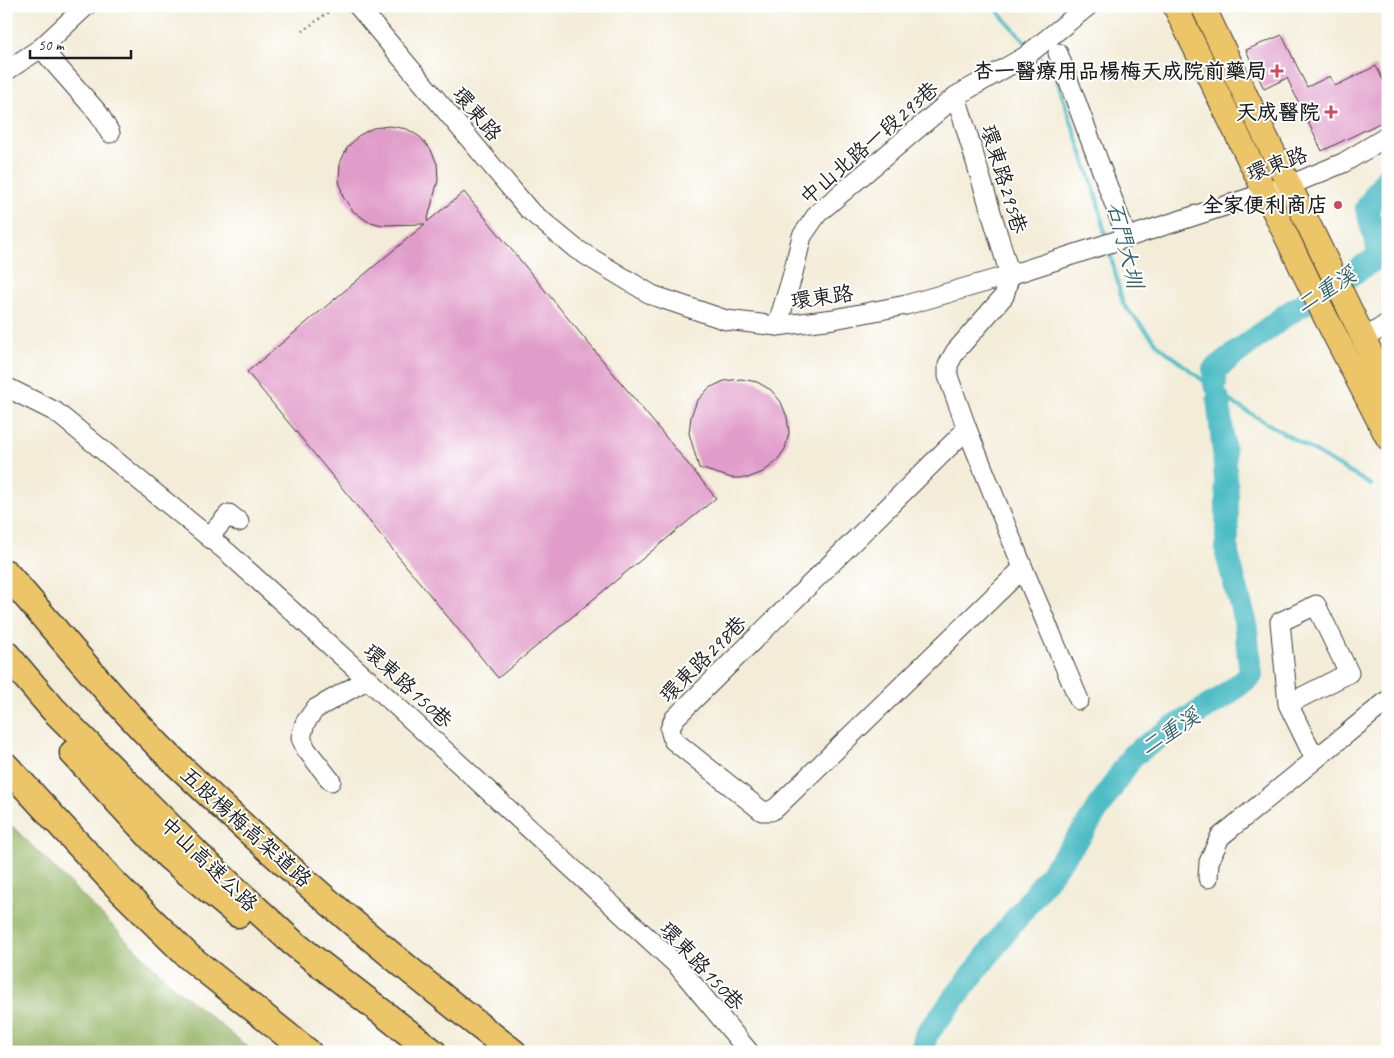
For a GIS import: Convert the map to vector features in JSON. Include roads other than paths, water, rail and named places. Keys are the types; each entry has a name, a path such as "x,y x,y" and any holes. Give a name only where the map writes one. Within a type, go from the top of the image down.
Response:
{"highway":[{"name":"五股楊梅高架道路","path":"8,575 89,671 174,761 322,896 477,1024 514,1052"},
{"name":"中山高速公路","path":"6,654 53,709 199,856 292,942 433,1052"},
{"name":"中山高速公路","path":"6,681 168,856 403,1052"},
{"path":"6,766 104,872 188,956 308,1052"}],"main road":[{"path":"1175,6 1325,316 1388,438"},
{"path":"1203,6 1252,111 1332,270 1388,390"}],"street":[{"path":"6,71 41,48 86,6"},
{"name":"環東路","path":"358,6 529,210 576,249 652,295 726,320 777,326 834,319 906,305 1010,275 1290,185 1344,163 1388,136"},
{"name":"中山北路一段293巷","path":"777,326 792,278 802,236 818,213 956,96 1026,56 1052,47 1088,6"},
{"path":"1052,47 1122,239"},
{"path":"41,48 98,114 110,133"},
{"name":"環東路295巷","path":"956,96 1010,275"},
{"path":"1010,275 1004,296 955,352 948,365 948,376 967,429 1023,568 1079,700"},
{"path":"1364,339 1388,323"},
{"name":"環東路150巷","path":"6,387 56,412 209,537 368,680 677,965 749,1052"},
{"name":"環東路298巷","path":"967,429 674,719 670,729 673,740 762,811 771,811 1023,568"},
{"path":"209,537 229,514 239,522"},
{"path":"1288,704 1349,673 1316,605 1280,622 1288,704 1315,759"},
{"path":"332,781 306,749 301,738 305,723 315,709 368,680"},
{"path":"1208,878 1209,862 1220,837 1388,700"}],"waterway":[{"name":"石門大圳","path":"994,6 1029,46"},
{"name":"石門大圳","path":"1038,54 1054,71 1097,198 1106,238"},
{"name":"二重溪","path":"1215,384 1214,370 1286,315 1380,256 1367,208 1388,176"},
{"name":"石門大圳","path":"1109,249 1123,304 1159,346 1228,400 1371,485"},
{"path":"1380,256 1388,270"},
{"name":"二重溪","path":"922,1052 926,1035 1082,833 1133,755 1222,698 1251,675 1245,621 1227,554 1227,497 1218,399"}],"place":[{"name":"杏一醫療用品楊梅天成院前藥局","path":"1277,71"},
{"name":"天成醫院","path":"1331,112"},
{"name":"全家便利商店","path":"1338,205"}]}
